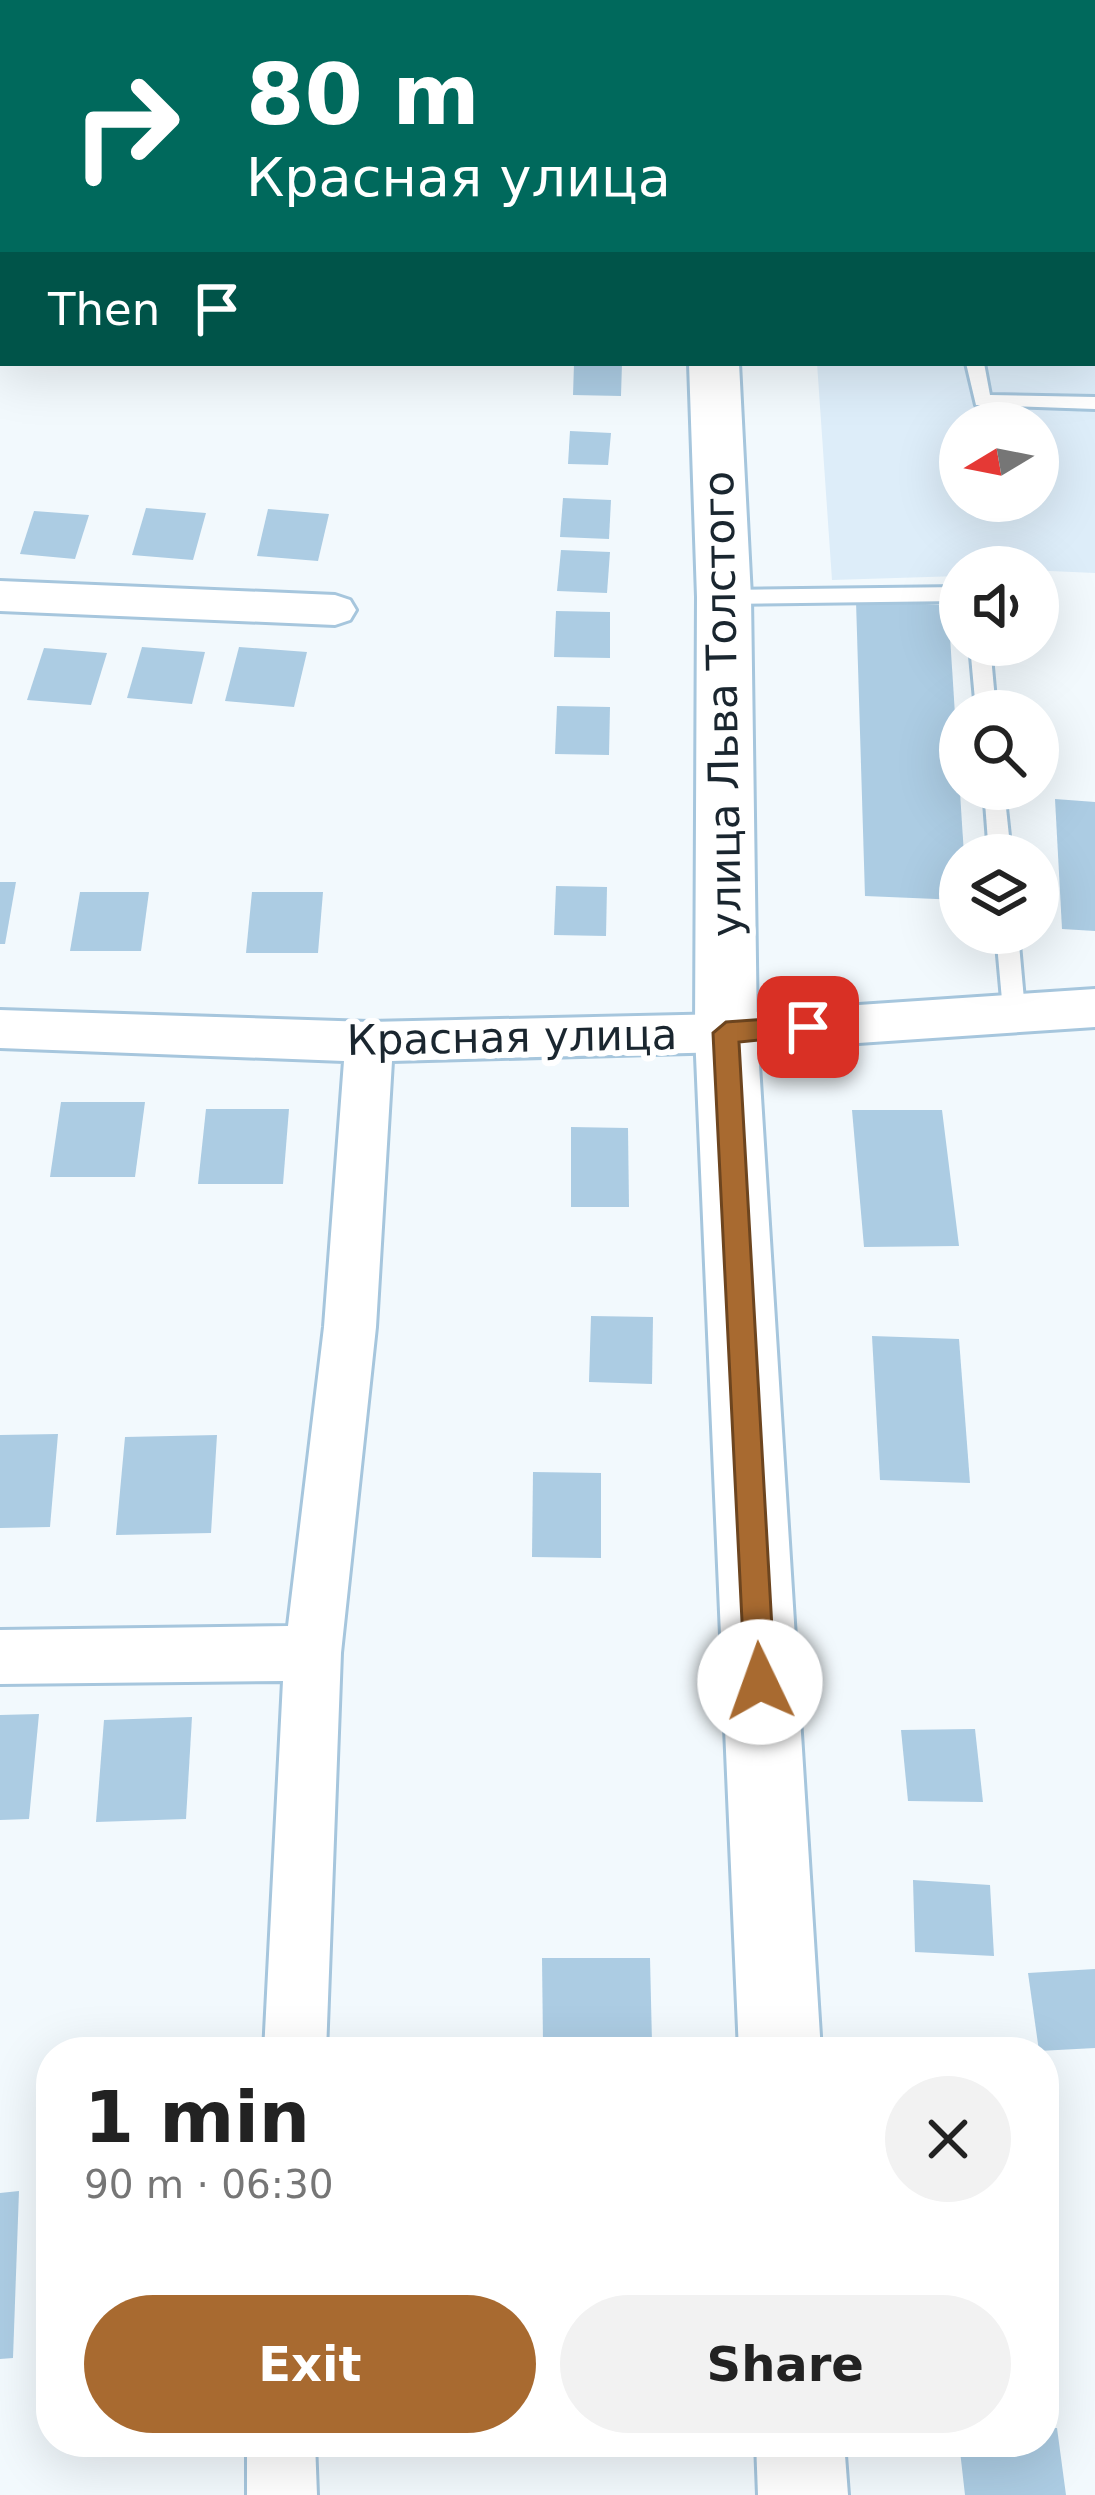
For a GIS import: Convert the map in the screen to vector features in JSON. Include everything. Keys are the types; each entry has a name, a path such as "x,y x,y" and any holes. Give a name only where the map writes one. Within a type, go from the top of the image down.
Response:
{"street":[{"name":"улица Льва Толстого","path":"714,366 724,597 726,1033 778,2037"},
{"path":"0,596 335,610"},
{"name":"Красная улица","path":"0,1029 369,1042 726,1033 1095,1008"},
{"path":"296,2037 313,1653 350,1328 369,1042"},
{"path":"0,1657 313,1653"},
{"path":"281,2457 282,2495"},
{"path":"801,2457 803,2495"}],"lane":[{"path":"975,366 982,400 1095,403"},
{"path":"724,597 939,594"},
{"path":"1009,954 1015,1011"}],"shaded area":[{"path":"817,366 1095,366 1095,573 1059,571 1059,546 939,546 939,577 832,580"}],"building":[{"path":"574,366 622,366 621,396 573,395"},
{"path":"570,431 611,433 608,465 568,464"},
{"path":"563,498 611,500 609,539 560,537"},
{"path":"146,508 206,513 193,560 132,555"},
{"path":"268,509 329,514 318,561 257,556"},
{"path":"34,511 89,515 75,559 20,554"},
{"path":"561,550 610,552 607,593 557,591"},
{"path":"856,601 939,605 939,666 952,666 953,690 939,690 939,810 961,810 963,834 939,834 939,899 865,896"},
{"path":"556,611 610,612 610,658 554,657"},
{"path":"142,647 205,652 192,704 127,698"},
{"path":"239,647 307,652 294,707 225,701"},
{"path":"44,648 107,653 91,705 27,700"},
{"path":"557,706 610,707 609,755 555,754"},
{"path":"1059,799 1095,802 1095,931 1062,929"},
{"path":"0,882 16,882 5,944 0,944"},
{"path":"556,886 607,887 606,936 554,935"},
{"path":"80,892 149,892 141,951 70,951"},
{"path":"252,892 323,892 318,953 246,953"},
{"path":"61,1102 145,1102 135,1177 50,1177"},
{"path":"206,1109 289,1109 283,1184 198,1184"},
{"path":"852,1110 942,1110 959,1246 864,1247"},
{"path":"571,1127 628,1128 629,1207 571,1207"},
{"path":"591,1316 653,1317 652,1384 589,1382"},
{"path":"872,1336 959,1339 970,1483 880,1480"},
{"path":"58,1434 50,1527 0,1528 0,1435"},
{"path":"217,1435 211,1533 116,1535 125,1437"},
{"path":"533,1472 601,1473 601,1558 532,1557"},
{"path":"39,1714 29,1819 0,1820 0,1715"},
{"path":"192,1717 186,1819 96,1822 104,1720"},
{"path":"975,1729 983,1802 908,1801 901,1730"},
{"path":"913,1880 990,1885 994,1956 915,1952"},
{"path":"542,1958 650,1958 652,2037 543,2037"},
{"path":"1095,1969 1095,2048 1059,2050 1059,2037 1037,2037 1028,1973"},
{"path":"19,2191 13,2358 0,2359 0,2193"},
{"path":"1059,2443 1066,2495 965,2495 961,2457 1059,2457"}],"route":[{"path":"760,1682 726,1033 808,1027"}]}
